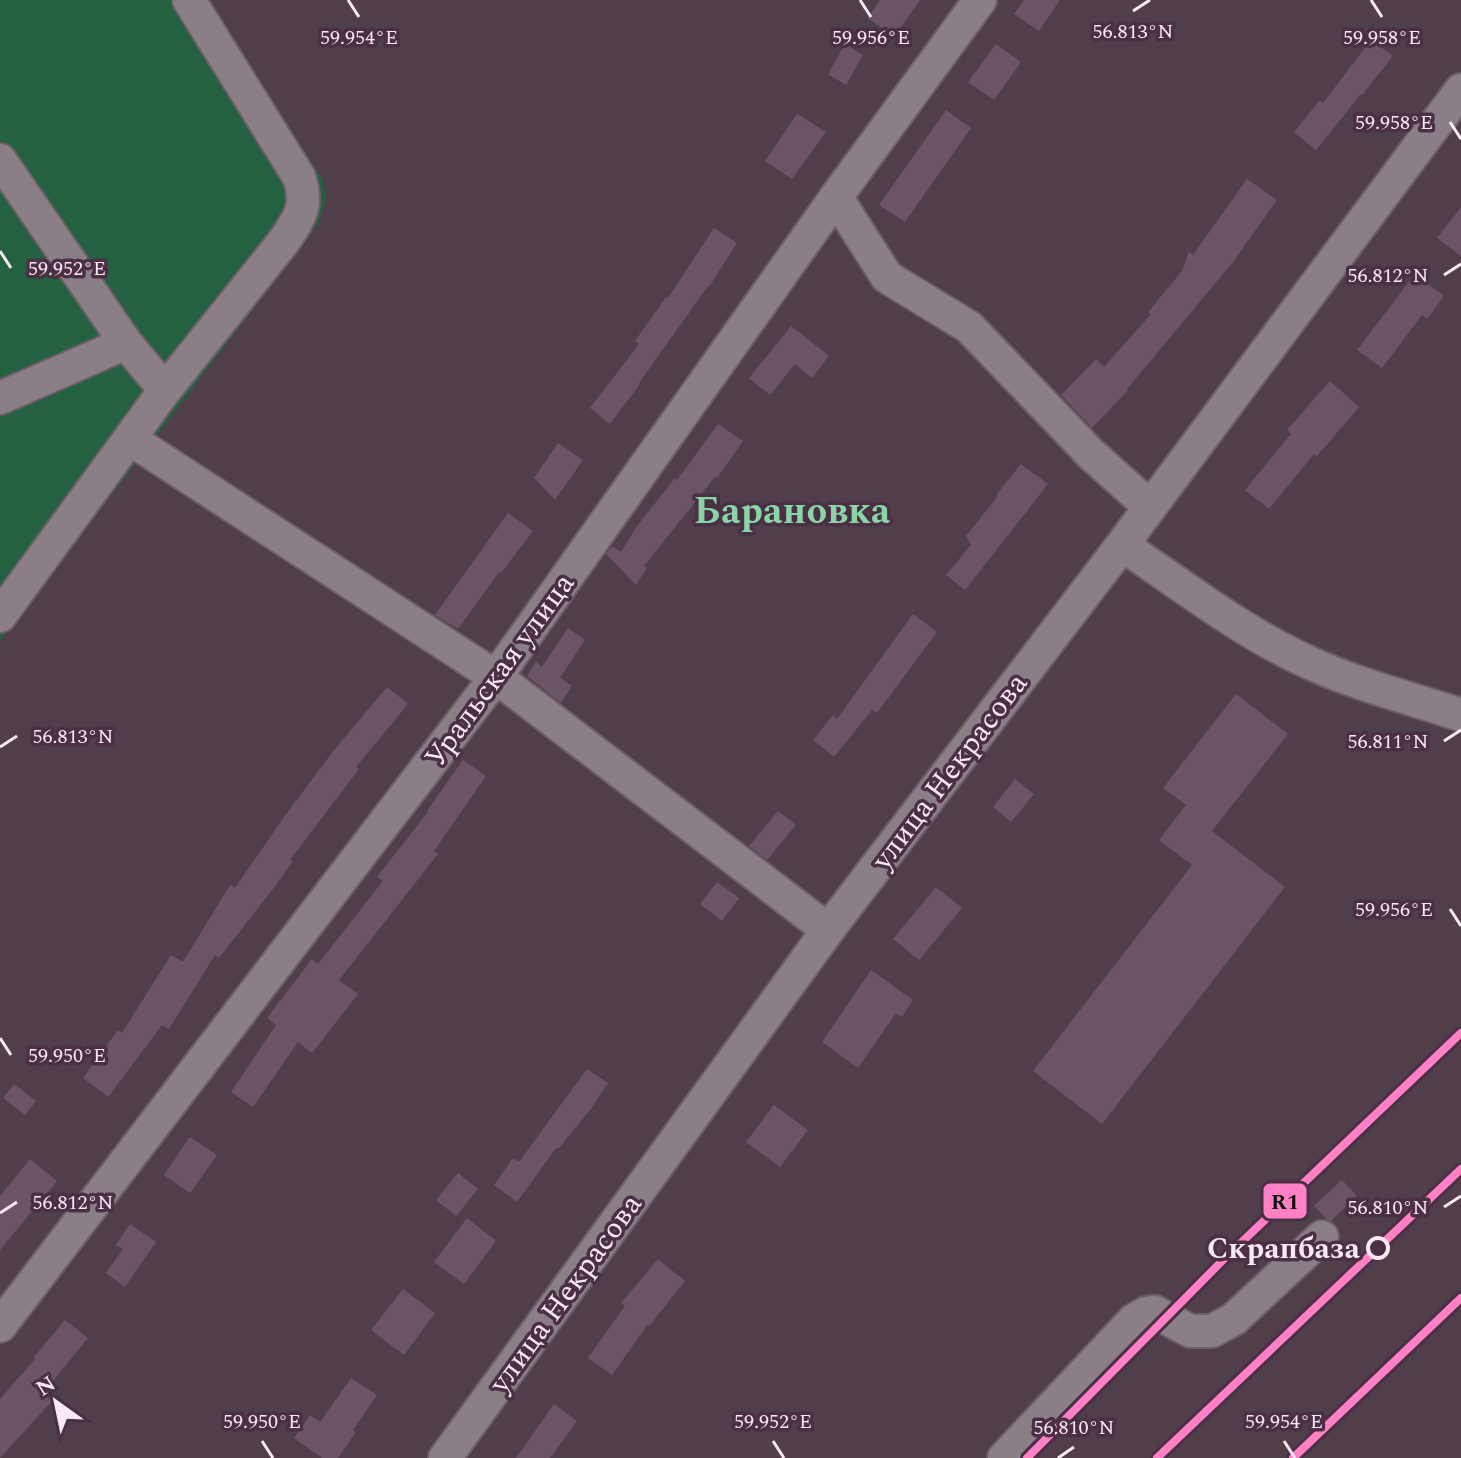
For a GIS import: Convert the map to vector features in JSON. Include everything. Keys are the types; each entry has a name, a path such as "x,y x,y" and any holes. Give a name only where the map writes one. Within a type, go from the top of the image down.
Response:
{"street":[{"path":"2,606 165,390 284,241 299,219 304,205 299,177 189,0"},
{"name":"Уральская улица","path":"0,1326 496,677 836,197 980,0"},
{"name":"улица Некрасова","path":"445,1458 828,930 1122,545 1461,90"},
{"path":"0,160 126,343 165,390"},
{"path":"836,197 887,277 969,327 1091,454 1150,507"},
{"path":"0,398 126,343"},
{"path":"130,439 496,677 828,930"},
{"path":"1122,545 1281,649 1345,677 1461,715"},
{"path":"1004,1458 1134,1320 1155,1312 1190,1331 1212,1331 1234,1319 1322,1237"}],"green space":[{"path":"0,0 208,0 323,180 326,201 318,224 0,641"}],"building":[{"path":"880,0 920,0 894,37 868,18"},
{"path":"1024,0 1060,0 1039,31 1014,14"},
{"path":"1371,40 1393,56 1316,150 1294,132 1320,100 1323,103"},
{"path":"845,44 863,55 846,85 828,74"},
{"path":"996,44 1021,62 994,100 968,82"},
{"path":"946,110 971,128 905,222 879,205"},
{"path":"797,114 826,132 792,179 765,161"},
{"path":"1247,179 1277,200 1233,262 1128,390 1092,428 1061,395 1096,359 1104,367 1151,314 1148,312 1182,271 1189,251 1193,255"},
{"path":"1461,207 1461,256 1437,238"},
{"path":"714,228 737,243 610,424 590,408 639,344 635,341 668,298"},
{"path":"1415,274 1444,296 1427,319 1422,315 1382,368 1357,350"},
{"path":"791,326 829,356 812,378 795,364 770,395 749,378"},
{"path":"1330,381 1359,407 1317,456 1314,454 1269,509 1245,490 1291,434 1287,430"},
{"path":"718,424 743,441 717,478 644,566 647,568 636,585 606,554 612,546 621,552 637,526 675,478 677,480"},
{"path":"558,443 583,460 555,500 534,478"},
{"path":"1021,464 1048,484 965,590 946,575 971,545 966,536"},
{"path":"508,513 533,531 458,629 435,615"},
{"path":"913,614 937,632 877,713 872,710 834,757 813,740 833,715 837,719"},
{"path":"568,628 585,640 560,678 572,686 561,703 527,676 536,662 542,667"},
{"path":"387,687 408,704 356,767 359,769 290,860 293,861 273,889 219,958 215,955 169,1029 162,1025 108,1097 83,1078 118,1030 122,1033 171,955 183,962 230,885 235,888 334,750"},
{"path":"1236,694 1288,734 1212,831 1285,887 1102,1124 1033,1071 1192,865 1159,840 1186,805 1163,788"},
{"path":"463,760 486,776 434,851 438,854 339,980 358,994 312,1053 298,1042 253,1107 231,1092 276,1025 267,1018 312,959 318,964 383,881 377,877 428,812"},
{"path":"1015,779 1034,794 1011,822 993,807"},
{"path":"778,811 796,825 767,860 749,846"},
{"path":"717,882 739,898 722,921 700,904"},
{"path":"936,887 962,908 919,960 893,939"},
{"path":"871,970 913,1000 902,1017 896,1013 858,1068 822,1042"},
{"path":"587,1069 608,1083 517,1202 494,1185 513,1158 519,1162"},
{"path":"14,1084 36,1101 25,1115 3,1098"},
{"path":"774,1105 808,1130 780,1167 746,1142"},
{"path":"190,1137 217,1155 190,1193 164,1175"},
{"path":"30,1159 57,1181 0,1250 0,1196"},
{"path":"458,1173 478,1189 456,1216 436,1200"},
{"path":"1342,1180 1357,1196 1331,1221 1314,1206"},
{"path":"467,1218 496,1241 464,1284 434,1262"},
{"path":"130,1224 156,1242 125,1287 106,1273 123,1249 116,1245"},
{"path":"658,1259 685,1281 648,1324 612,1375 588,1358 625,1306 621,1303"},
{"path":"403,1289 435,1313 404,1355 371,1330"},
{"path":"65,1320 88,1338 43,1393 52,1401 0,1458 0,1399"},
{"path":"351,1378 377,1395 338,1458 322,1458 294,1438 310,1415 320,1422"},
{"path":"554,1404 577,1421 550,1458 516,1458"}],"transit line":[{"name":"R1","path":"1027,1458 1224,1259 1461,1033"},
{"name":"R1","path":"1157,1458 1461,1169"},
{"name":"R1","path":"1293,1458 1461,1298"}],"place":[{"name":"Скрапбаза","path":"1378,1248"}],"district":[{"name":"Барановка","path":"792,510"}]}
